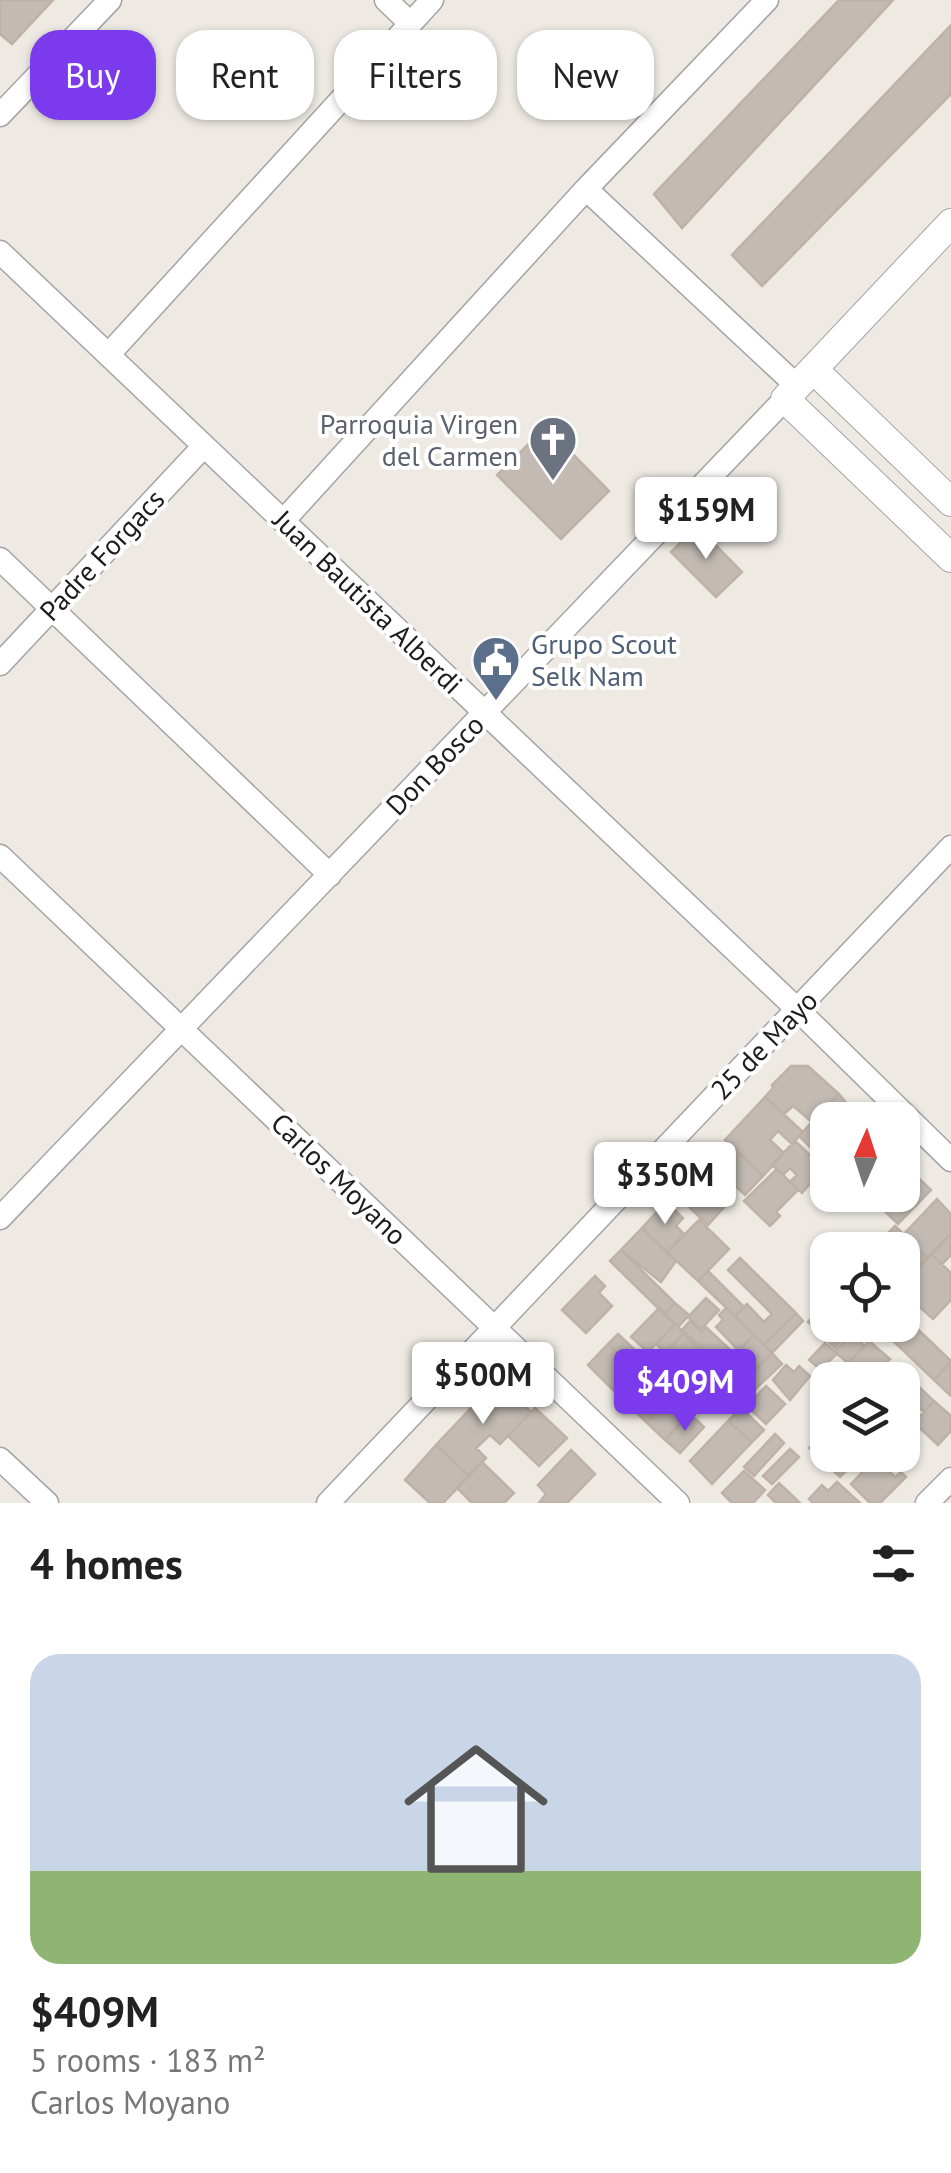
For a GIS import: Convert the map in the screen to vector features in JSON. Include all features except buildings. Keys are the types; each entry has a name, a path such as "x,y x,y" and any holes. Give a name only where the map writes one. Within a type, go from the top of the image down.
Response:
{"street":[{"path":"0,115 110,0"},
{"path":"386,0 410,23"},
{"path":"109,354 432,0"},
{"path":"284,520 586,189 767,0"},
{"path":"586,189 798,385 951,502"},
{"name":"Don Bosco","path":"0,1218 951,224"},
{"name":"Juan Bautista Alberdi","path":"0,252 951,1160"},
{"path":"798,385 951,558"},
{"name":"Padre Forgacs","path":"0,664 203,447"},
{"path":"0,559 330,875"},
{"name":"25 de Mayo","path":"328,1503 951,847"},
{"name":"Carlos Moyano","path":"0,856 678,1503"},
{"path":"0,1459 47,1503"},
{"path":"927,1503 951,1478"}],"place":[{"name":"Parroquia Virgen del Carmen","path":"553,482"},
{"name":"Grupo Scout Selk Nam","path":"496,702"}]}
